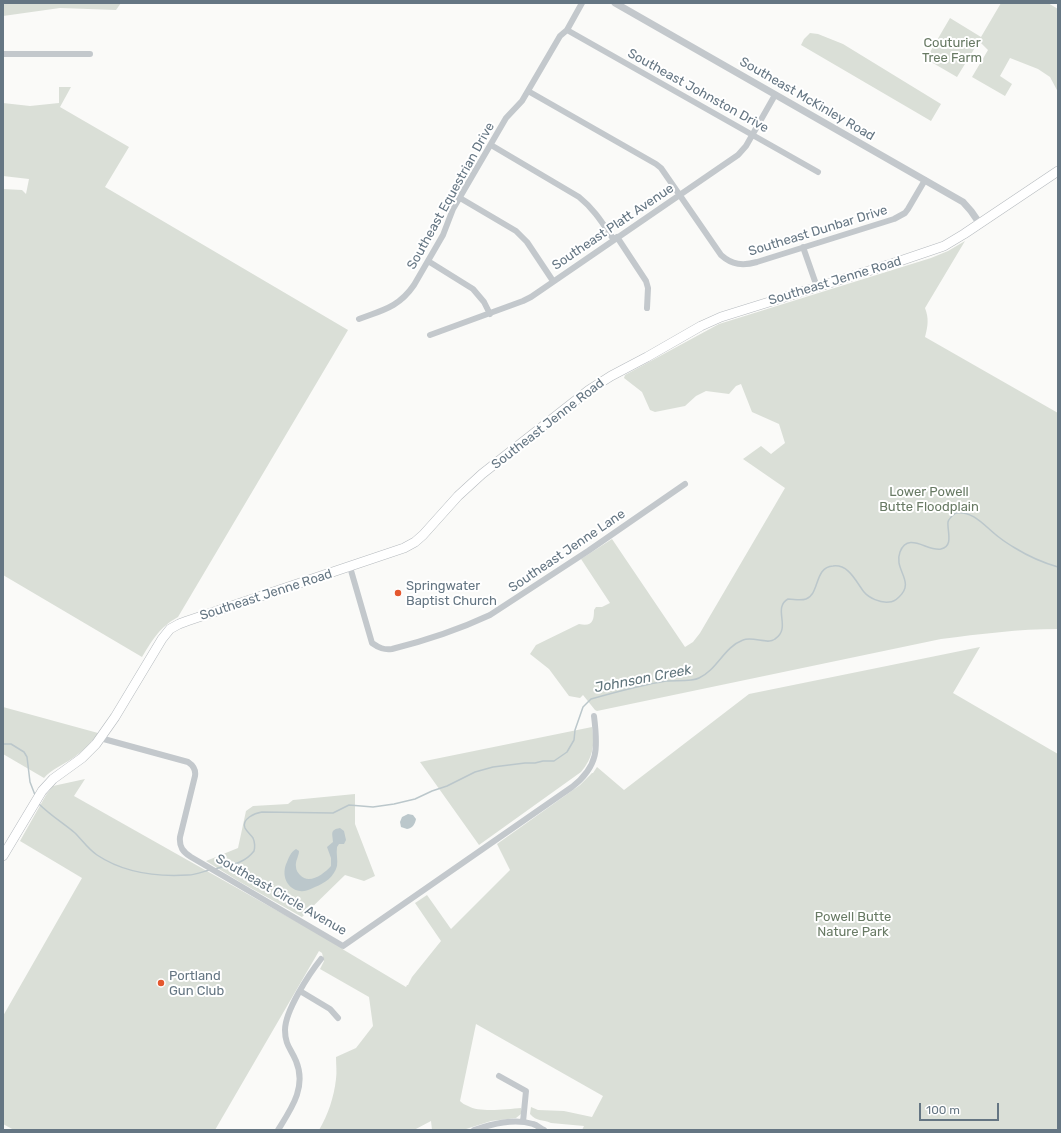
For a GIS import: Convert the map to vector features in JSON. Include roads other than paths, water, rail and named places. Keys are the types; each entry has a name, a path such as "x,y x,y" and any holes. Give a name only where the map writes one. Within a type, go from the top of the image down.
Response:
{"main road":[{"name":"Southeast Jenne Road","path":"3,856 42,791 53,779 82,758 100,738 158,644 170,629 187,621 398,551 415,542 427,532 458,496 473,483 602,381 720,317 817,288 931,251 955,240 1058,171"}],"street":[{"name":"Southeast Equestrian Drive","path":"358,319 386,309 395,304 403,298 414,285 444,235 453,209 506,118 518,106 528,91 560,36 566,30 582,3"},
{"name":"Southeast McKinley Road","path":"615,3 963,202 980,224"},
{"name":"Southeast Johnston Drive","path":"566,30 818,172"},
{"path":"3,54 90,54"},
{"name":"Southeast Dunbar Drive","path":"528,91 661,168 721,256 737,265 750,264 900,216 908,209 925,180"},
{"name":"Southeast Platt Avenue","path":"430,335 523,302 738,155 752,136 775,95"},
{"path":"491,145 579,197 594,211 646,281 648,288 647,308"},
{"path":"460,198 516,231 527,242 553,281"},
{"path":"803,247 817,288"},
{"path":"428,261 474,289 484,302 490,314"},
{"name":"Southeast Jenne Lane","path":"350,567 372,643 379,648 392,649 434,636 490,615 588,551 685,484"},
{"name":"Southeast Circle Avenue","path":"100,738 188,762 193,766 195,776 180,837 180,845 185,853 344,945 572,787 582,778 590,768 595,752 596,737 594,716"},
{"path":"278,1130 295,1101 299,1088 298,1068 287,1044 285,1030 286,1020 300,992 315,966 321,959"},
{"path":"300,992 330,1009 338,1018"},
{"path":"499,1076 526,1091 523,1122"},
{"path":"474,1130 502,1123 523,1122 534,1124 544,1130"}],"waterway":[{"name":"Johnson Creek","path":"215,869 246,859 254,851 254,840 244,825 247,819 252,815 262,812 333,813 349,805 373,807 394,804 415,799 447,786 475,772 493,767 554,761 567,752 574,740 575,730 583,707 591,699 666,681 696,679 711,670 725,653 736,643 747,639 772,641 780,634 782,629 781,613 784,603 788,599 804,600 810,596 823,571 827,568 839,566 852,574 864,592 872,598 882,602 894,601 904,591 905,586 905,580 899,564 900,552 904,546 908,543 913,543 936,549 945,547 949,542 948,522 956,513 969,514 1025,554 1058,567"},
{"name":"Johnson Creek","path":"3,744 11,744 24,752 27,757 30,782 35,795"},
{"name":"Johnson Creek","path":"39,804 75,833 94,853 118,866 129,870 164,875 191,875 209,870"}],"place":[{"name":"Springwater Baptist Church","path":"398,593"},
{"name":"Portland Gun Club","path":"161,983"}],"park label":[{"name":"Couturier Tree Farm","path":"952,50"},
{"name":"Lower Powell Butte Floodplain","path":"929,500"},
{"name":"Powell Butte Nature Park","path":"853,924"}]}
